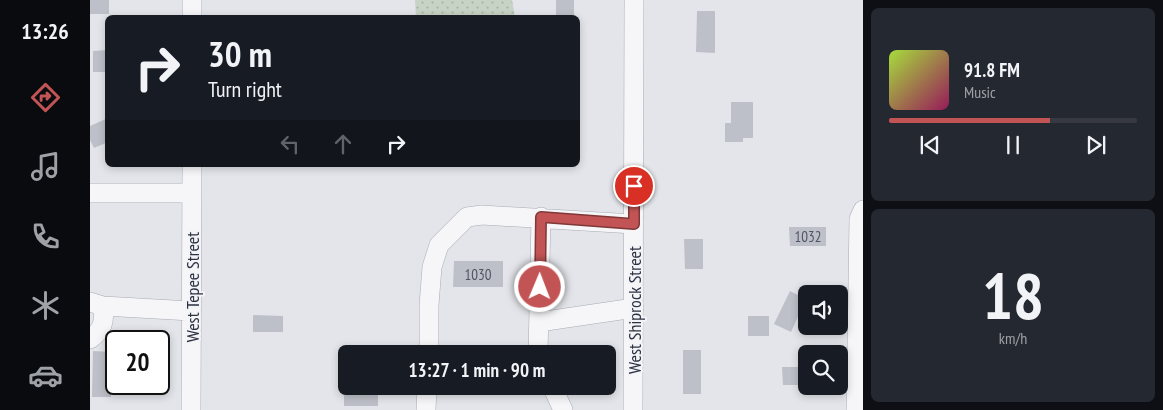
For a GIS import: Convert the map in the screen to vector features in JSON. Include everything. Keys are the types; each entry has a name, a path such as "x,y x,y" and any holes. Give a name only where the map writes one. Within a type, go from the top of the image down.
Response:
{"street":[{"path":"192,0 192,15"},
{"name":"West Shiprock Street","path":"633,410 634,0"},
{"name":"West Tepee Street","path":"191,410 192,167"},
{"path":"90,193 192,193"},
{"path":"856,410 859,219 863,210"},
{"path":"429,345 429,305 432,267 439,245 467,217 482,215 541,217 634,224"},
{"path":"538,345 541,217"},
{"path":"96,304 192,312"},
{"path":"90,339 101,330 104,315 96,304"},
{"path":"539,322 634,308"},
{"path":"426,410 427,395"},
{"path":"556,395 563,410"}],"green space":[{"path":"415,0 512,0 515,15 416,15"}],"building":[{"path":"90,0 109,0 109,14 90,14"},
{"path":"556,0 574,0 574,15 556,15"},
{"path":"697,11 715,11 715,53 696,52"},
{"path":"105,50 105,72 93,72 93,51"},
{"path":"731,102 753,102 753,138 743,138 743,142 725,142 725,123 731,123"},
{"path":"105,119 105,143 94,148 90,140 90,126"},
{"path":"789,227 826,227 826,246 790,246"},
{"path":"684,239 703,239 703,269 685,269"},
{"path":"454,261 503,261 503,287 453,287"},
{"path":"790,291 798,295 798,317 791,332 774,324"},
{"path":"253,315 283,316 283,332 253,332"},
{"path":"748,316 769,316 769,336 748,336"},
{"path":"683,350 701,350 701,394 683,394"},
{"path":"93,351 105,352 105,395 111,395 111,397 92,397"},
{"path":"782,367 798,367 798,385 783,385"},
{"path":"344,395 378,395 378,406 344,406"}],"route":[{"path":"540,287 541,217 634,224 634,186"}]}
